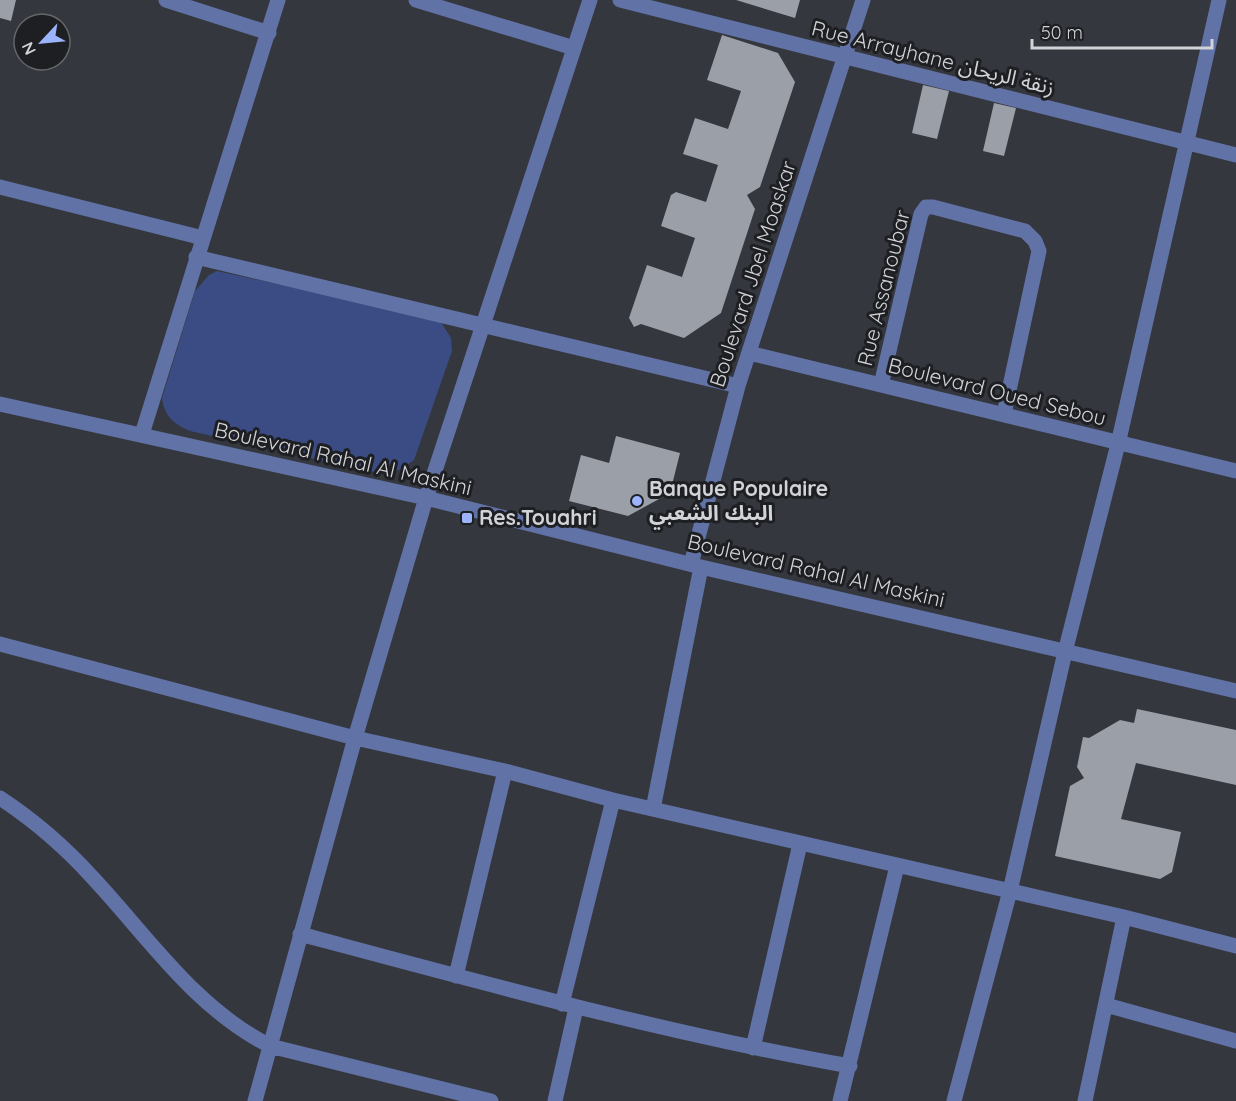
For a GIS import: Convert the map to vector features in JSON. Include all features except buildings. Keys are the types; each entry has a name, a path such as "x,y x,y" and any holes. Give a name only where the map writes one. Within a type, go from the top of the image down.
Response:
{"street":[{"path":"166,0 269,33"},
{"path":"142,434 278,0"},
{"path":"416,0 574,48"},
{"path":"255,1101 355,738 426,498 590,0"},
{"name":"Rue Arrayhane زنقة الريحان","path":"620,0 1236,155"},
{"name":"Boulevard Jbel Moaskar","path":"652,810 696,566 738,386 863,0"},
{"path":"954,1101 1010,891 1065,652 1118,444 1219,0"},
{"path":"0,187 203,238"},
{"name":"Rue Assanoubar","path":"881,385 921,214 926,207 933,207 1025,231 1035,241 1039,251 1004,414"},
{"path":"196,257 738,386"},
{"name":"Boulevard Oued Sebou","path":"749,353 1236,471"},
{"name":"Boulevard Rahal Al Maskini","path":"0,404 426,498 696,566 823,593 1236,692"},
{"path":"0,644 355,738 505,771 652,810 1124,917 1236,946"},
{"path":"456,976 505,771"},
{"path":"0,798 59,843 176,974 242,1032 270,1046 491,1101"},
{"path":"555,1101 569,1006 614,800"},
{"path":"753,1048 801,844"},
{"path":"840,1101 897,866"},
{"path":"1085,1101 1124,917"},
{"path":"300,934 569,1006 753,1048 850,1066"},
{"path":"1106,1005 1236,1041"}],"shaded area":[{"path":"217,271 439,319 451,338 452,351 414,460 402,469 382,474 190,431 171,419 165,410 162,398 195,291 209,275"}],"place":[{"name":"Banque Populaire البنك الشعبي","path":"637,501"},
{"name":"Res.Touahri","path":"467,518"}]}
